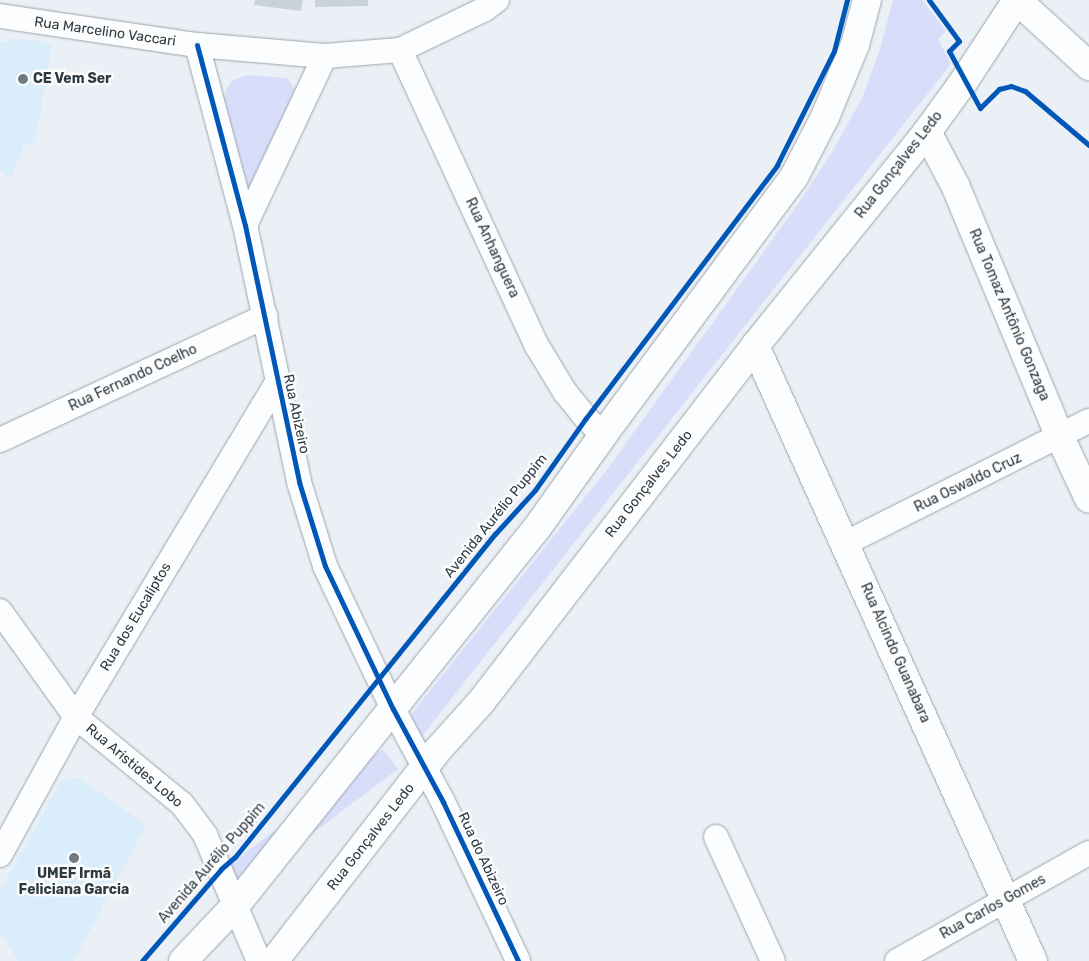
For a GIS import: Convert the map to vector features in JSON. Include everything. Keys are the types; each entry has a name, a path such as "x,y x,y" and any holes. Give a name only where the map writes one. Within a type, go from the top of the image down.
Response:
{"main road":[{"path":"183,961 235,906 537,528 603,435 794,177 825,117 855,46 867,0"},
{"path":"1017,0 1086,58"},
{"name":"Rua Gonçalves Ledo","path":"274,961 426,768 436,752 481,702 756,346 927,132 964,81 1017,0"},
{"name":"Rua Tomaz Antônio Gonzaga","path":"927,132 955,185 1060,437 1089,499"},
{"name":"Rua Alcindo Guanabara","path":"756,346 1033,961"}],"street":[{"name":"Rua Marcelino Vaccari","path":"0,16 197,46 324,56 400,50 484,9 497,0"},
{"name":"Rua Abizeiro","path":"197,46 246,225 299,482 324,566 392,709 426,768"},
{"name":"Rua Anhanguera","path":"400,50 537,346 565,392 603,435"},
{"path":"246,225 324,56"},
{"name":"Rua Fernando Coelho","path":"0,440 266,316"},
{"name":"Rua dos Eucaliptos","path":"0,854 76,717 277,382"},
{"name":"Rua Oswaldo Cruz","path":"846,543 1089,421"},
{"name":"Rua Aristides Lobo","path":"0,611 76,717 182,804 205,835 259,961"},
{"name":"Rua do Abizeiro","path":"426,768 518,961"},
{"path":"716,838 773,961"},
{"name":"Rua Carlos Gomes","path":"898,961 1089,853"}],"shaded area":[{"path":"893,0 922,0 946,31 938,39 951,64 419,740 405,722 606,471 798,204 832,152 862,98 879,52"},
{"name":"CE Vem Ser","path":"15,39 34,40 52,45 35,142 23,146 11,178 0,172 0,43"},
{"path":"248,75 287,78 294,88 292,101 248,202 223,100 228,86 233,80"},
{"path":"383,749 398,769 238,889 223,869"},
{"name":"UMEF Irmã Feliciana Garcia","path":"78,777 146,825 74,961 18,961 0,932 0,891 62,780"}],"building":[{"path":"255,0 303,0 301,11 254,5"},
{"path":"315,0 368,0 368,6 315,7"}],"cycle path":[{"name":"Avenida Aurélio Puppim","path":"142,961 221,869 235,857 495,534 535,490 586,418 777,165 834,51 847,0"},
{"path":"929,0 959,41 949,51 980,108 999,89 1011,86 1025,91 1089,145"},
{"path":"197,45 245,225 299,482 325,566 393,709 443,802 518,961"}],"place":[{"name":"CE Vem Ser","path":"23,79"},
{"name":"UMEF Irmã Feliciana Garcia","path":"74,858"}]}
